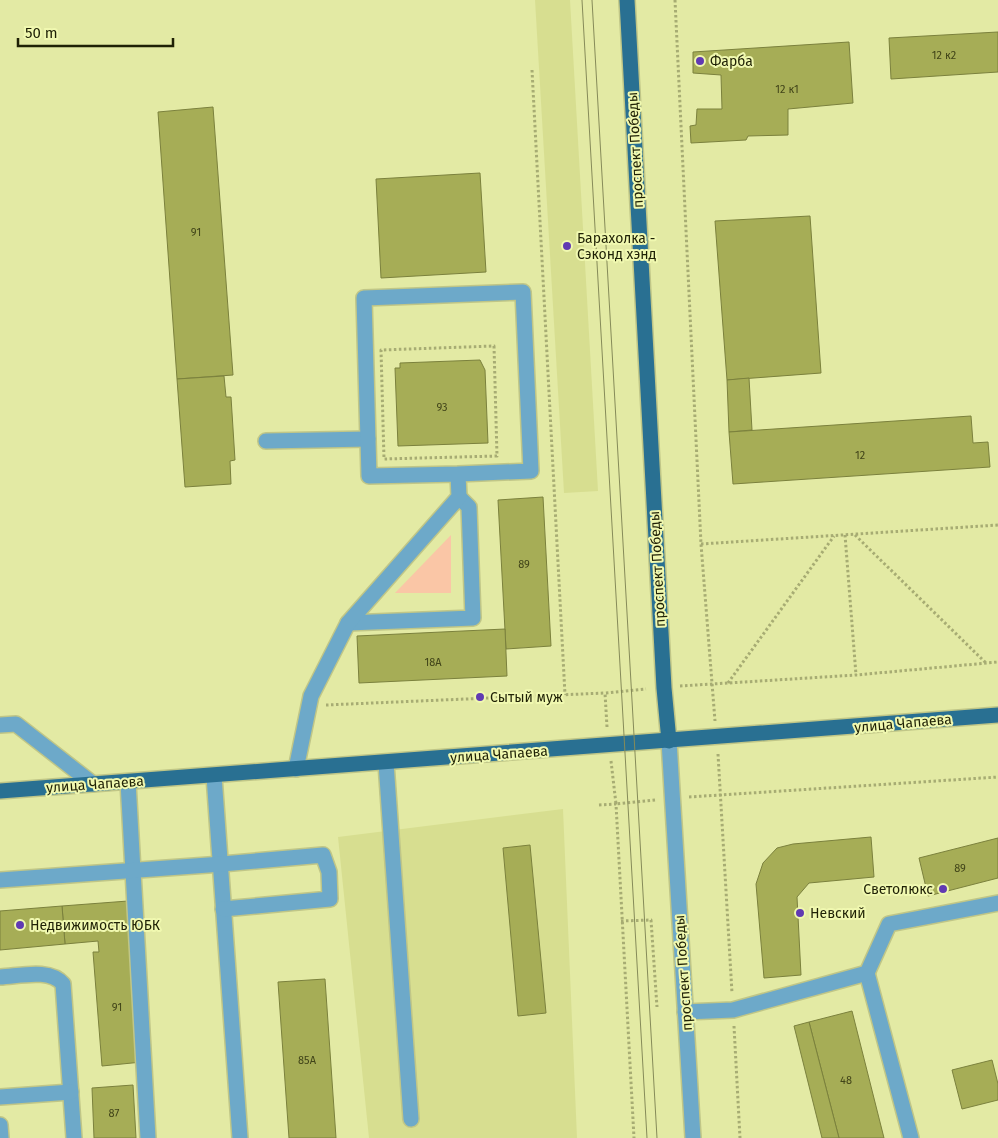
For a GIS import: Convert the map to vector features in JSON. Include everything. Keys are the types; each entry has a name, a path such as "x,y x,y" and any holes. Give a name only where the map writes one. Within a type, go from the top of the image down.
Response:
{"main road":[{"name":"проспект Победы","path":"627,0 664,688 669,741"},
{"name":"улица Чапаева","path":"0,791 998,716"}],"street":[{"path":"523,292 531,471 458,474 370,476 364,298 523,292"},
{"path":"266,441 368,439"},
{"path":"296,769 311,696 348,623 458,497 458,474"},
{"path":"348,623 473,618 469,507 458,497"},
{"path":"0,725 16,724 93,784"},
{"name":"проспект Победы","path":"669,741 693,1138"},
{"path":"386,762 412,1119"},
{"path":"214,776 222,864 223,909 240,1138"},
{"path":"128,782 148,1138"},
{"path":"0,880 222,864 323,854 329,872 330,899 223,909"},
{"path":"911,1138 867,973 889,924 998,903"},
{"path":"685,1012 733,1010 867,973"},
{"path":"0,977 48,975 57,977 64,984 74,1138"},
{"path":"0,1097 71,1092"},
{"path":"0,1125 1,1138"}],"path":[{"path":"675,0 701,544 717,738 740,1138"},
{"path":"532,70 565,695"},
{"path":"494,346 497,456 384,459 381,350 494,346"},
{"path":"701,544 998,525"},
{"path":"855,534 986,663"},
{"path":"845,535 856,675"},
{"path":"728,684 834,536"},
{"path":"309,706 605,693 856,675 998,662"},
{"path":"605,693 616,804 634,1138"},
{"path":"720,796 998,777"},
{"path":"599,805 616,804"},
{"path":"621,921 651,920 656,1007"}],"shaded area":[{"name":"Барахолка - Сэконд хэнд","path":"535,0 570,0 598,491 564,493"},
{"path":"451,535 451,593 395,593"},
{"path":"563,809 577,1138 369,1138 338,837"}],"building":[{"path":"998,32 998,72 891,79 889,38"},
{"path":"849,42 853,103 788,109 788,135 748,136 746,140 691,143 690,126 696,125 697,109 722,109 721,75 693,73 693,52"},
{"path":"213,107 233,375 177,379 158,112"},
{"path":"480,173 486,272 381,278 376,179"},
{"path":"810,216 821,373 727,380 715,221"},
{"path":"480,360 485,370 488,443 398,446 395,368 400,368 400,363"},
{"path":"224,376 226,397 231,397 235,460 230,461 231,484 185,487 177,379"},
{"path":"749,378 752,430 729,432 727,380"},
{"path":"971,416 973,443 988,442 990,467 733,484 729,432"},
{"path":"543,497 551,646 506,649 498,500"},
{"path":"505,629 507,676 359,683 357,636"},
{"path":"871,837 874,877 809,883 797,897 801,975 764,978 756,884 763,863 777,848 793,844"},
{"path":"998,838 998,878 928,896 919,858"},
{"path":"530,845 546,1013 518,1016 503,848"},
{"path":"128,901 142,1062 102,1066 93,952 99,952 98,941 65,944 62,906"},
{"path":"62,906 65,944 0,950 0,911"},
{"path":"325,979 336,1138 289,1138 278,982"},
{"path":"852,1011 884,1138 839,1138 809,1022"},
{"path":"809,1022 839,1138 822,1138 794,1026"},
{"path":"992,1060 998,1084 998,1100 962,1109 952,1070"},
{"path":"133,1085 136,1138 94,1138 92,1088"}],"tram line":[{"path":"582,0 647,1138"},
{"path":"592,0 657,1138"}],"place":[{"name":"Фарба","path":"700,61"},
{"name":"Барахолка - Сэконд хэнд","path":"567,246"},
{"name":"Сытый муж","path":"480,697"},
{"name":"Светолюкс","path":"943,889"},
{"name":"Невский","path":"800,913"},
{"name":"Недвижимость ЮБК","path":"20,925"}]}
